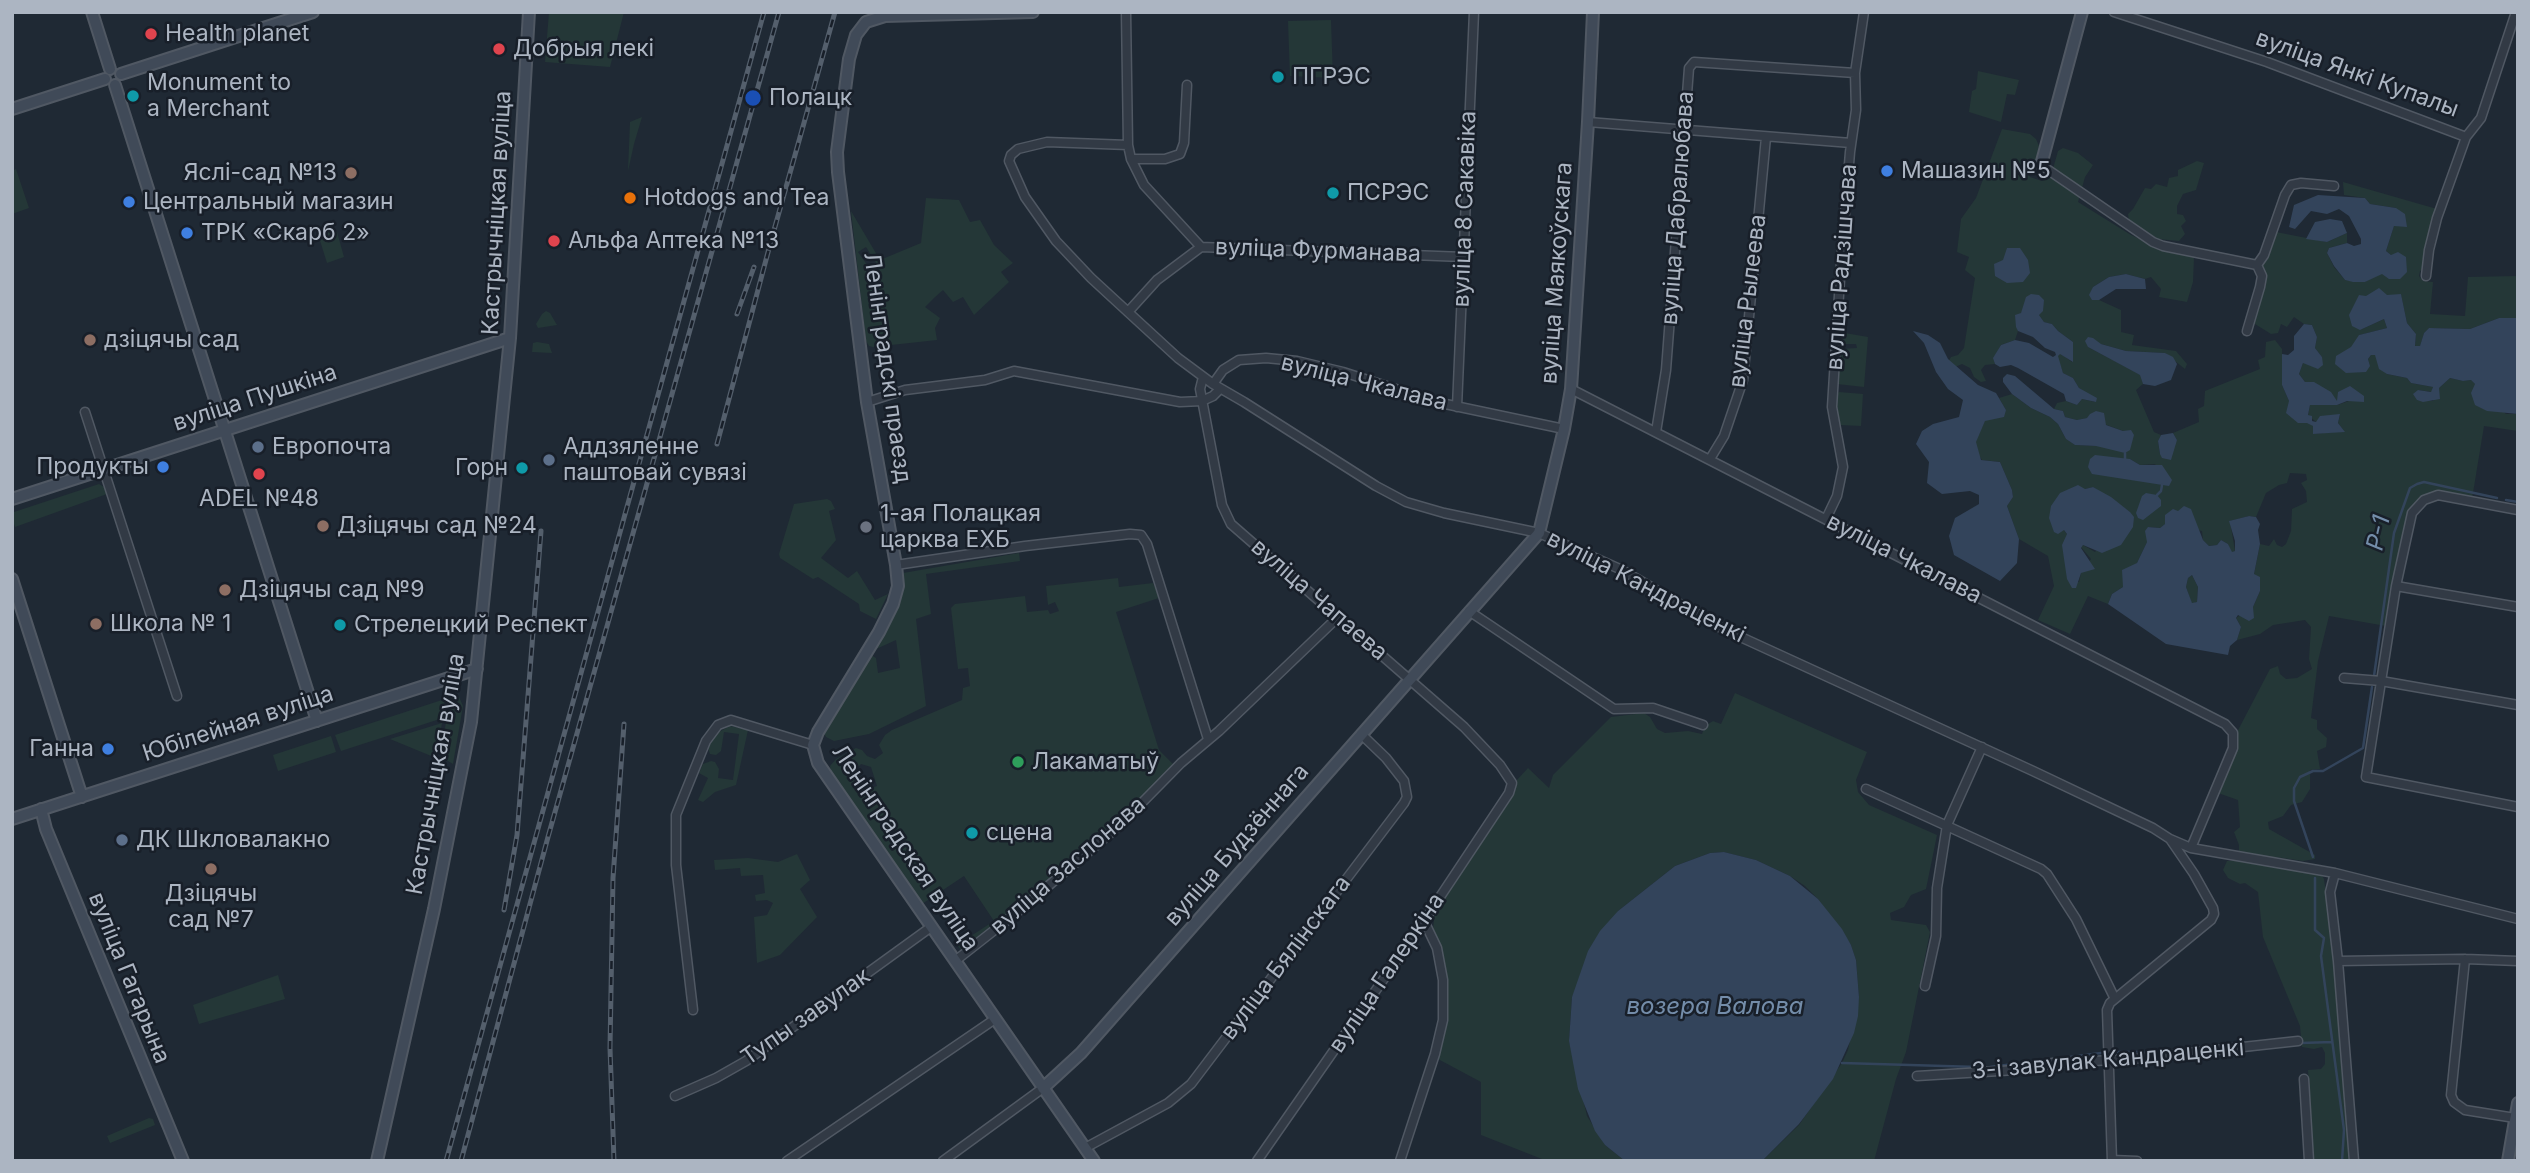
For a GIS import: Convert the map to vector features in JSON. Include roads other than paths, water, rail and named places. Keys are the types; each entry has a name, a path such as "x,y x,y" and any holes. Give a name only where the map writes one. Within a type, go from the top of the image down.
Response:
{"street":[{"path":"92,12 317,721"},
{"path":"12,109 313,12"},
{"name":"Кастрычніцкая вуліца","path":"377,1161 434,909 471,722 510,338 529,12"},
{"name":"Ленінградскі праезд","path":"814,745 818,732 869,650 893,604 898,586 867,402 837,152 849,59 856,35 866,22 903,14 1033,12"},
{"path":"1126,12 1128,145"},
{"name":"вуліца 8 Сакавіка","path":"1457,407 1474,12"},
{"name":"вуліца Маякоўскага","path":"1539,533 1571,389 1593,12"},
{"name":"вуліца Радзішчава","path":"1826,519 1837,496 1843,467 1832,407 1851,144 1856,110 1855,74 1864,12"},
{"path":"2082,12 2041,165 2153,242 2257,265"},
{"name":"вуліца Янкі Купалы","path":"2114,12 2266,62 2466,137"},
{"path":"2426,276 2437,218 2466,137 2481,118 2516,12"},
{"name":"вуліца Дабралюбава","path":"1657,432 1666,370 1689,68 1695,62 1855,74"},
{"path":"1131,159 1165,159 1180,154 1184,143 1187,85"},
{"path":"1588,122 1851,144"},
{"name":"вуліца Рылеева","path":"1710,459 1724,436 1743,380 1766,137"},
{"name":"вуліца Кандраценкі","path":"1128,145 1047,142 1018,149 1009,161 1025,197 1056,241 1128,312 1217,387 1406,502 1539,533 1622,570 1721,628 1982,747 2153,828 2170,839 2194,874 2214,914 2211,920 2114,998"},
{"name":"вуліца Фурманава","path":"1128,145 1131,159 1144,185 1201,247 1464,257"},
{"path":"2257,265 2264,255 2291,185 2301,183 2334,186"},
{"path":"1128,312 1157,279 1201,247"},
{"path":"2247,331 2262,276 2257,265"},
{"name":"вуліца Пушкіна","path":"12,499 510,338"},
{"name":"вуліца Чкалава","path":"1202,401 1217,387 1223,370 1239,360 1266,358 1297,361 1436,402 1564,429"},
{"path":"867,402 905,390 985,380 1014,371 1180,402 1202,401"},
{"name":"вуліца Чапаева","path":"1203,377 1200,389 1202,401 1224,513 1231,524 1464,727 1500,765 1512,783"},
{"name":"вуліца Чкалава","path":"1571,389 2225,724 2233,733 2233,748 2191,848"},
{"path":"85,412 177,696"},
{"path":"2518,510 2438,495 2424,500 2412,513 2396,586 2366,778 2518,807"},
{"name":"вуліца Будзённага","path":"943,1161 1042,1088 1081,1053 1539,533"},
{"path":"896,565 1025,546 1140,535 1147,544 1208,739"},
{"path":"12,579 82,797"},
{"path":"2396,586 2518,607"},
{"path":"1469,611 1614,709 1653,708 1703,725"},
{"name":"вуліца Заслонава","path":"955,961 1122,824 1338,617"},
{"name":"Юбілейная вуліца","path":"12,819 477,669"},
{"path":"2344,678 2381,681 2518,705"},
{"name":"Ленінградская вуліца","path":"692,1010 676,865 676,815 706,741 718,725 731,720 814,745 818,763 1094,1161"},
{"name":"вуліца Бялінскага","path":"1085,1148 1168,1102 1191,1084 1404,803 1407,797 1404,780 1361,734"},
{"path":"1925,986 1936,936 1937,888 1947,825 1982,747"},
{"name":"вуліца Галеркіна","path":"1257,1161 1424,921 1509,793 1512,783"},
{"path":"1866,789 2047,874 2076,919 2114,998 2108,1010 2112,1160 2137,1161"},
{"name":"вуліца Гагарына","path":"41,809 46,829 183,1161"},
{"path":"2170,839 2191,848 2303,866 2518,919"},
{"path":"2335,873 2330,892 2339,961 2354,1161"},
{"path":"1401,1161 1443,1020 1443,979 1437,948 1424,921"},
{"name":"Тупы завулак","path":"675,1096 716,1078 747,1060 931,927"},
{"path":"2465,959 2451,1095 2454,1102 2465,1110 2515,1118"},
{"path":"2339,961 2518,961"},
{"path":"787,1161 995,1019"},
{"name":"3-і завулак Кандраценкі","path":"1917,1076 2016,1070 2084,1060 2108,1060 2298,1041"},
{"path":"2304,1079 2309,1161"},
{"path":"2508,1161 2518,1103"}],"water":[{"path":"2318,195 2365,198 2370,204 2396,208 2405,214 2407,227 2394,226 2386,251 2391,255 2398,252 2406,257 2407,272 2400,279 2389,279 2382,274 2365,282 2345,280 2327,253 2329,248 2347,243 2354,246 2361,244 2349,216 2339,209 2327,214 2311,211 2295,229 2289,227 2294,205"},
{"path":"2330,219 2342,221 2347,233 2327,242 2306,239 2315,222"},
{"path":"2007,248 2020,248 2028,260 2030,273 2023,282 2007,283 1995,276 1994,264 2003,260"},
{"path":"2126,274 2145,279 2146,289 2116,289 2099,300 2092,300 2089,295 2093,287 2109,277"},
{"path":"2379,288 2387,295 2401,294 2407,323 2416,334 2415,346 2420,346 2424,333 2429,328 2470,329 2499,318 2518,318 2518,414 2487,411 2475,405 2471,393 2475,384 2471,380 2450,378 2439,388 2440,399 2423,402 2417,400 2413,394 2418,390 2431,392 2433,387 2411,383 2407,378 2387,374 2379,369 2375,355 2368,359 2370,366 2366,372 2346,373 2335,364 2336,356 2351,347 2359,335 2387,328 2384,319 2360,330 2352,326 2349,315 2359,295 2366,296"},
{"path":"2031,294 2039,295 2044,300 2043,311 2039,315 2044,322 2052,324 2073,342 2073,362 2060,354 2058,356 2063,373 2073,378 2079,388 2097,398 2096,402 2082,399 2077,405 2066,401 2064,394 2018,368 1995,364 1993,358 2001,345 2015,340 2029,343 2053,357 2056,355 2033,337 2018,331 2016,327 2015,315 2021,313 2026,297"},
{"path":"2304,324 2312,325 2317,337 2315,348 2322,357 2323,365 2318,369 2303,363 2299,374 2305,382 2314,382 2331,392 2337,401 2338,392 2350,386 2364,396 2364,402 2310,405 2308,415 2312,416 2312,421 2316,422 2320,416 2340,414 2338,423 2345,432 2313,434 2313,426 2298,423 2286,413 2289,401 2282,385 2282,354 2288,355 2294,350 2294,336"},
{"path":"1913,331 1928,335 1940,343 1948,359 1978,385 1996,393 2006,410 2004,417 1985,421 1976,442 1981,460 2000,462 2012,490 2013,497 2007,506 2019,539 2017,563 2000,581 1954,555 1949,536 1955,518 1979,504 1979,495 1970,491 1942,494 1927,483 1929,462 1916,444 1922,431 1933,424 1959,417 1963,400 1948,389 1936,372 1924,343"},
{"path":"2088,337 2126,351 2165,353 2173,357 2177,364 2171,380 2155,386 2143,384 2140,375 2088,347 2085,341"},
{"path":"2007,374 2015,376 2054,409 2063,411 2065,417 2077,420 2087,418 2096,411 2104,413 2106,425 2123,431 2131,430 2134,435 2130,450 2125,453 2096,446 2075,445 2066,439 2058,424 2050,417 2031,408 2012,394 2003,382"},
{"path":"2173,433 2177,440 2171,460 2162,458 2158,441 2161,435"},
{"path":"2095,455 2130,459 2140,465 2162,465 2172,480 2169,486 2092,474 2088,467 2090,459"},
{"path":"2078,485 2085,489 2093,487 2111,497 2134,517 2133,527 2121,545 2102,553 2083,545 2081,548 2095,569 2081,573 2076,588 2072,588 2067,579 2062,545 2067,534 2064,530 2058,534 2054,532 2049,518 2051,506 2060,493"},
{"path":"2146,493 2157,495 2161,506 2143,520 2138,518 2136,513 2142,496"},
{"path":"2184,506 2191,509 2203,540 2209,546 2217,545 2221,540 2228,544 2232,552 2235,551 2235,541 2229,521 2249,516 2256,517 2260,524 2260,544 2254,574 2260,577 2260,591 2253,607 2254,618 2249,621 2238,615 2236,618 2241,627 2228,655 2166,644 2108,604 2112,594 2123,587 2122,570 2137,563 2147,542 2145,531 2148,527 2160,528 2165,524 2165,515 2173,509 2178,511","holes":["2192,575 2198,587 2197,602 2192,603 2186,587 2188,578"]},
{"name":"возера Валова","path":"1724,852 1756,860 1790,876 1818,899 1842,929 1856,960 1859,997 1854,1033 1833,1079 1799,1124 1762,1161 1625,1161 1605,1145 1595,1131 1578,1089 1569,1041 1572,997 1588,951 1600,931 1618,911 1675,866 1710,853"}],"waterway":[{"path":"2125,453 2125,459"},
{"name":"P-1","path":"2374,676 2394,533 2410,488 2424,482 2497,498"},
{"path":"2157,495 2162,485"},
{"name":"P-1","path":"2506,500 2518,502"},
{"path":"2313,857 2294,801 2294,788 2300,777 2313,771 2323,771 2363,748 2372,687"},
{"path":"2315,878 2315,930 2324,938 2321,956 2344,1130 2342,1161"},
{"path":"2301,1043 2332,1042"},
{"path":"2150,1063 2260,1049"},
{"path":"2117,1052 2150,1052"},
{"path":"1990,1067 2101,1053"},
{"path":"1842,1063 1978,1067"}],"railway":[{"path":"446,1161 764,12"},
{"path":"461,1161 548,837 779,12"},
{"path":"717,444 835,12"},
{"path":"737,314 754,267"},
{"path":"504,910 517,835 541,531"},
{"path":"614,1161 610,1048 613,878 624,724"}],"place":[{"name":"Health planet","path":"151,34"},
{"name":"Добрыя лекі","path":"499,49"},
{"name":"ПГРЭС","path":"1278,77"},
{"name":"Monument to a Merchant","path":"133,96"},
{"name":"Полацк","path":"753,98"},
{"name":"Машазин №5","path":"1887,171"},
{"name":"Яслі-сад №13","path":"351,173"},
{"name":"ПСРЭС","path":"1333,193"},
{"name":"Hotdogs and Tea","path":"630,198"},
{"name":"Центральный магазин","path":"129,202"},
{"name":"ТРК «Скарб 2»","path":"187,233"},
{"name":"Альфа Аптека №13","path":"554,241"},
{"name":"дзіцячы сад","path":"90,340"},
{"name":"Европочта","path":"258,447"},
{"name":"Аддзяленне паштовай сувязі","path":"549,460"},
{"name":"Продукты","path":"163,467"},
{"name":"Горн","path":"522,468"},
{"name":"ADEL №48","path":"259,474"},
{"name":"Дзіцячы сад №24","path":"323,526"},
{"name":"1-ая Полацкая царква ЕХБ","path":"866,527"},
{"name":"Дзіцячы сад №9","path":"225,590"},
{"name":"Школа № 1","path":"96,624"},
{"name":"Стрелецкий Респект","path":"340,625"},
{"name":"Ганна","path":"108,749"},
{"name":"Лакаматыў","path":"1018,762"},
{"name":"сцена","path":"972,833"},
{"name":"ДК Шкловалакно","path":"122,840"},
{"name":"Дзіцячы сад №7","path":"211,869"}]}
